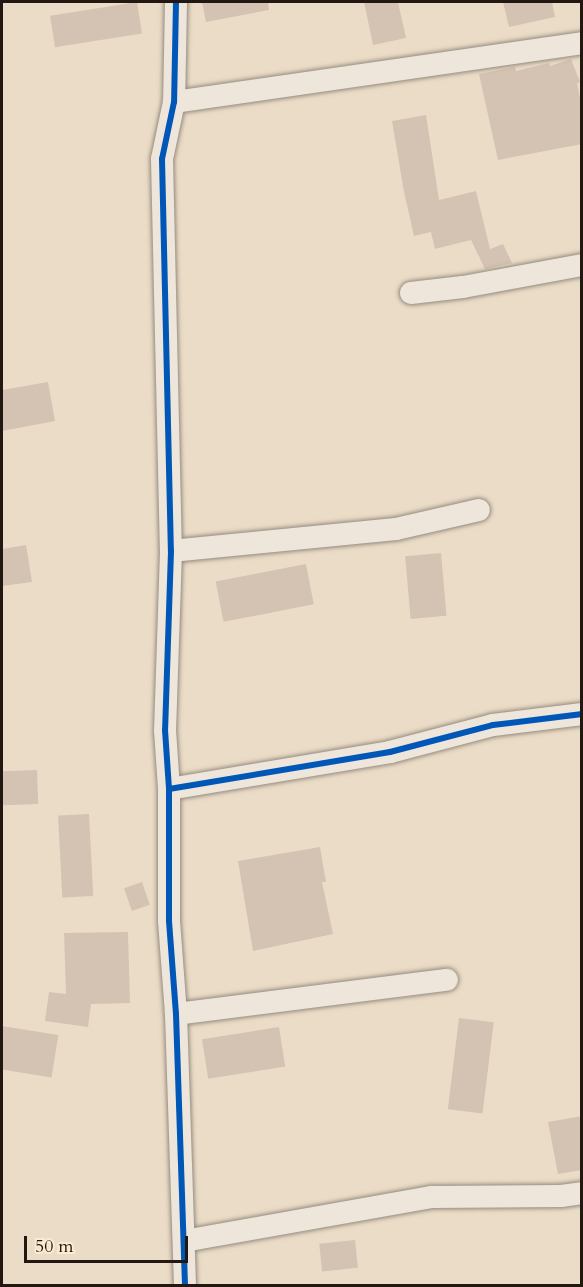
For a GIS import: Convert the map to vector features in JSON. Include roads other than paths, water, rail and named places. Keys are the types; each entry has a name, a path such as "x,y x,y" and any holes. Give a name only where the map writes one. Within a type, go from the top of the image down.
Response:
{"street":[{"path":"176,2 174,102 162,159 171,551 165,730 169,789 169,921 176,1014 184,1286"},
{"path":"174,102 582,43"},
{"path":"411,293 463,287 582,265"},
{"path":"171,551 396,529 479,510"},
{"path":"169,789 390,752 493,725 582,714"},
{"path":"176,1014 447,981"},
{"path":"184,1240 432,1197 561,1196 582,1193"}]}
